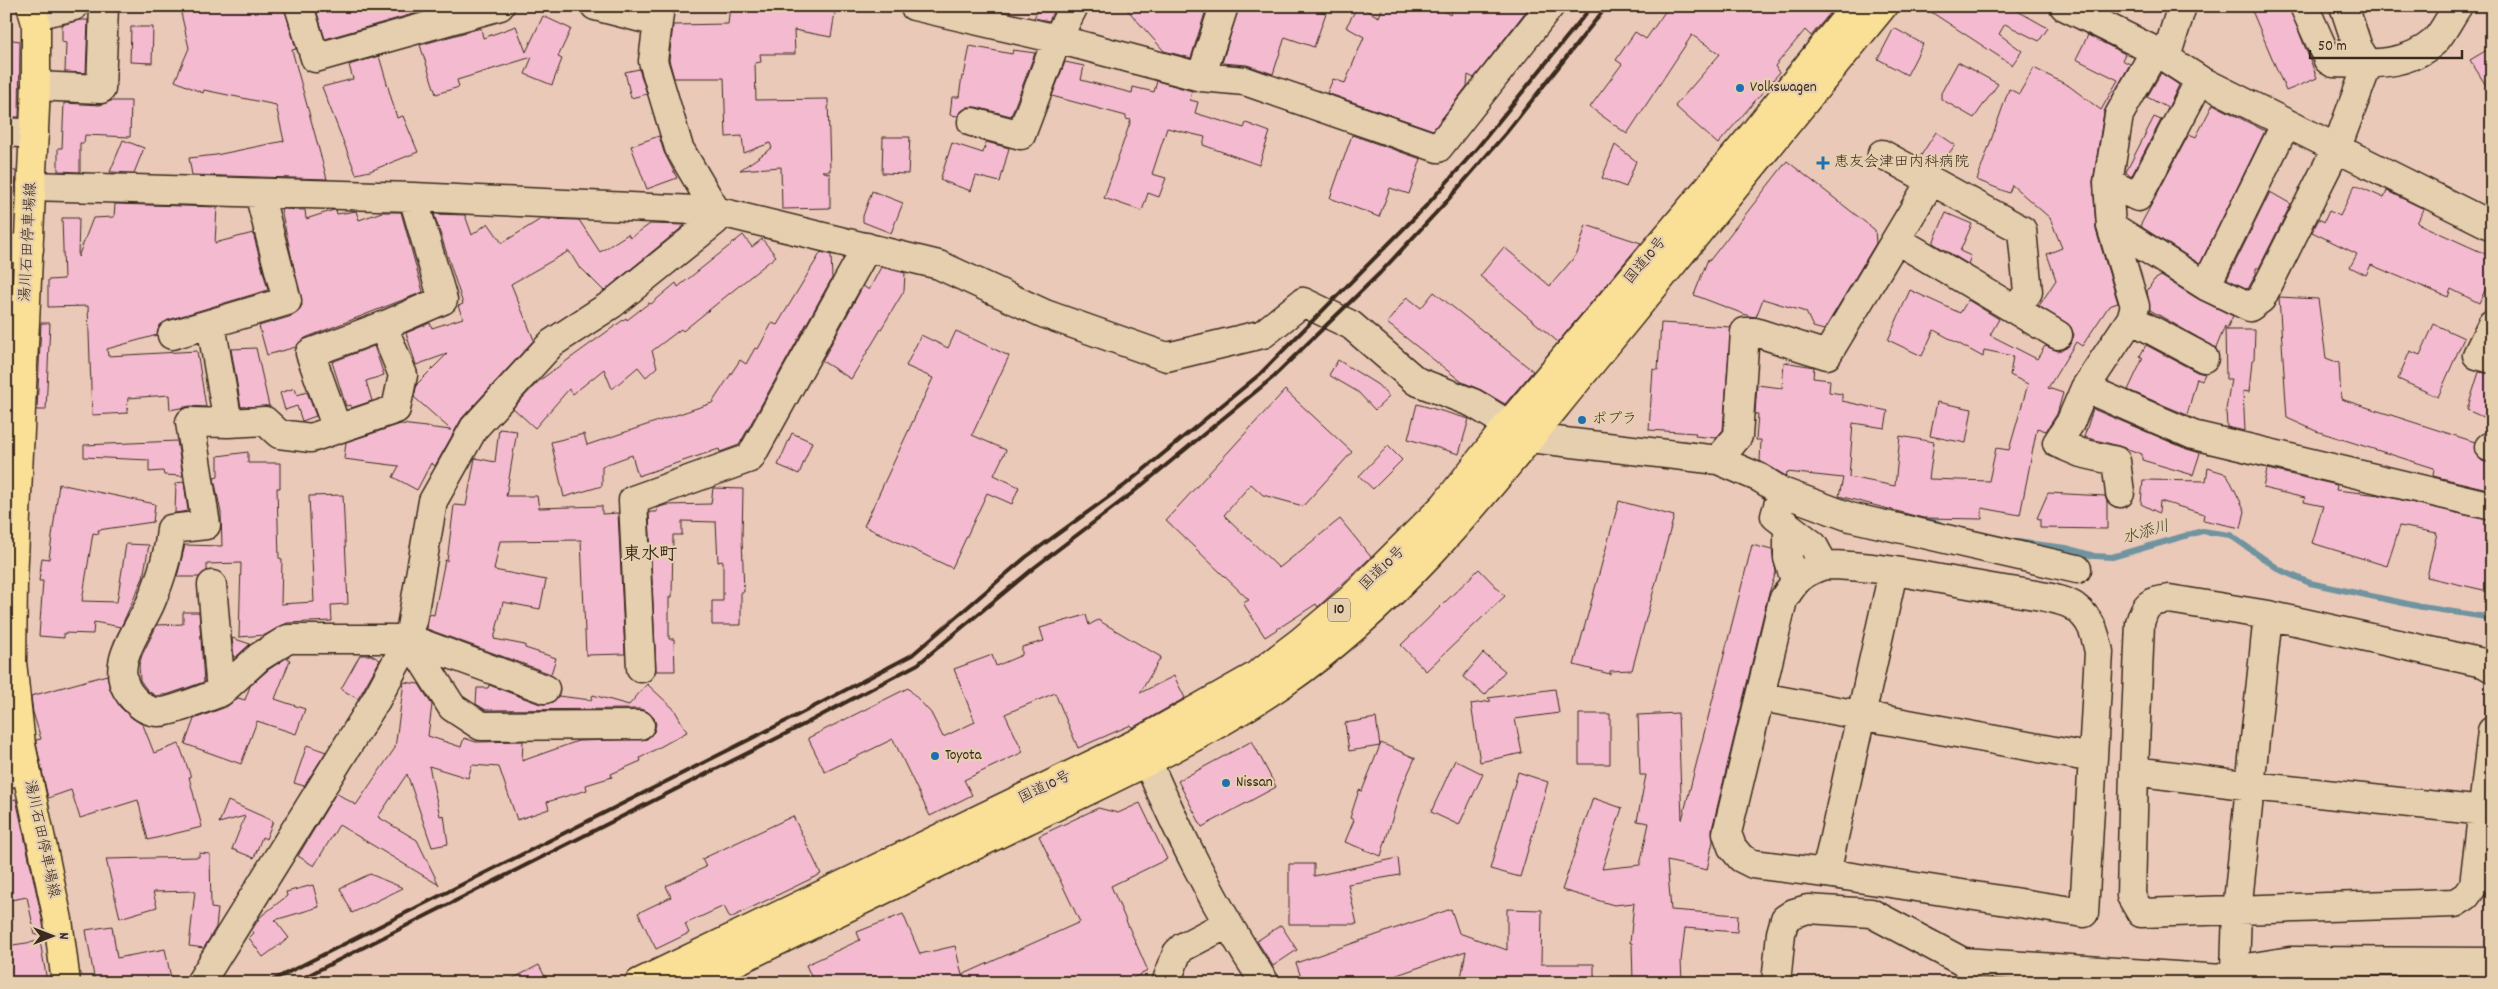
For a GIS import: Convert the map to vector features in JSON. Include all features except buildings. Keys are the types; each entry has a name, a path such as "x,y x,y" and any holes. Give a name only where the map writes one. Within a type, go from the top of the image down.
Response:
{"main road":[{"name":"国道10号","path":"639,983 1143,752 1228,718 1284,682 1379,606 1436,548 1519,431 1856,6"},
{"name":"国道10号","path":"1519,431 1883,6"},
{"name":"湯川石田停車場線","path":"33,10 36,86 31,186 17,248 10,579 12,662 21,745 16,772 58,920 66,983"},
{"name":"国道10号","path":"690,983 1143,752"}],"street":[{"path":"33,10 74,6"},
{"path":"36,86 101,89 104,6"},
{"path":"298,6 316,58 500,6"},
{"path":"200,983 376,700 409,639 433,501 474,428 552,343 612,304 715,221 716,211 679,148 653,61 658,14 595,6"},
{"path":"914,6 1057,39 1201,77 1245,81 1438,148 1550,6"},
{"path":"972,122 1021,135 1057,39 1074,6"},
{"path":"1201,77 1224,6"},
{"path":"2064,6 2160,54 2200,80 2492,226"},
{"path":"2120,493 2116,461 2081,453 2057,443 2070,424 2085,388 2131,319 2135,306 2111,226 2108,183 2119,115 2160,54 2182,6"},
{"path":"2304,6 2328,60 2332,62 2368,64 2382,64 2422,50 2434,41 2458,6"},
{"path":"2344,6 2358,48 2368,64"},
{"path":"2111,226 2206,286 2250,307 2261,299 2337,147 2368,64"},
{"path":"2108,183 2138,197 2200,80"},
{"path":"2206,286 2286,123"},
{"path":"6,132 34,134"},
{"path":"1882,154 2022,230 2028,292 2016,310"},
{"path":"1718,460 1738,436 1745,332 1755,332 1827,355 1931,181"},
{"path":"31,186 413,197 716,211 940,266 1045,314 1167,357 1263,334 1303,302 1351,325 1416,381 1473,403 1519,431 1718,460 1760,478 1782,492 1850,517 2077,569"},
{"path":"172,335 287,301 259,193"},
{"path":"337,429 310,353 382,326 443,300 413,197"},
{"path":"1897,240 2058,335"},
{"path":"641,668 633,500 750,458 867,247"},
{"path":"2131,319 2204,358"},
{"path":"211,324 228,423"},
{"path":"2484,357 2492,324"},
{"path":"382,326 403,375 396,408 311,438 279,434 265,421 228,423 190,422 206,525 171,529 170,553 150,604 130,637 122,666 126,691 142,707 160,712 221,692 259,657 288,639 409,639 546,689"},
{"path":"2085,388 2193,435 2492,506"},
{"path":"1782,492 1775,516 1812,545 1824,565"},
{"path":"1788,526 1788,558 1795,581"},
{"path":"1824,565 1843,565 1893,572 2047,598 2074,606 2095,629 2099,652 2084,913 1826,873 1752,864 1741,858 1732,848 1727,833 1783,600 1795,581 1805,571 1824,565"},
{"path":"1826,873 1893,572"},
{"path":"212,585 221,692"},
{"path":"2492,668 2483,663 2268,615 2168,599 2153,602 2144,608 2140,623 2131,896 2142,913 2455,903 2466,896 2474,885 2492,731"},
{"path":"2226,977 2237,911 2252,786 2268,615"},
{"path":"409,639 452,707 482,726 640,725"},
{"path":"1761,697 2093,758"},
{"path":"1143,752 1190,856 1227,924 1265,983"},
{"path":"2134,771 2252,786 2484,811"},
{"path":"1776,983 1781,933 1785,919 1794,913 1808,909 1872,913 1963,962 2226,977 2288,972 2433,972 2492,962"},
{"path":"1166,983 1177,954 1183,947 1227,924"}],"waterway":[{"name":"水添川","path":"1913,518 1930,520 1942,525"},
{"name":"水添川","path":"2017,542 2066,548 2094,556 2112,557 2202,531 2230,535 2280,570 2310,583 2422,607 2492,618"}],"railway":[{"path":"267,983 798,715 912,655 1026,557 1125,485 1260,374 1426,206 1478,147 1592,6"},
{"path":"293,983 801,726 918,664 1035,567 1131,494 1271,379 1380,273 1446,202 1506,133 1607,6"}],"place":[{"name":"Volkswagen","path":"1740,88"},
{"name":"恵友会津田内科病院","path":"1823,163"},
{"name":"ポプラ","path":"1582,420"},
{"name":"Toyota","path":"935,756"},
{"name":"Nissan","path":"1226,783"}],"district":[{"name":"東水町","path":"650,555"}]}
